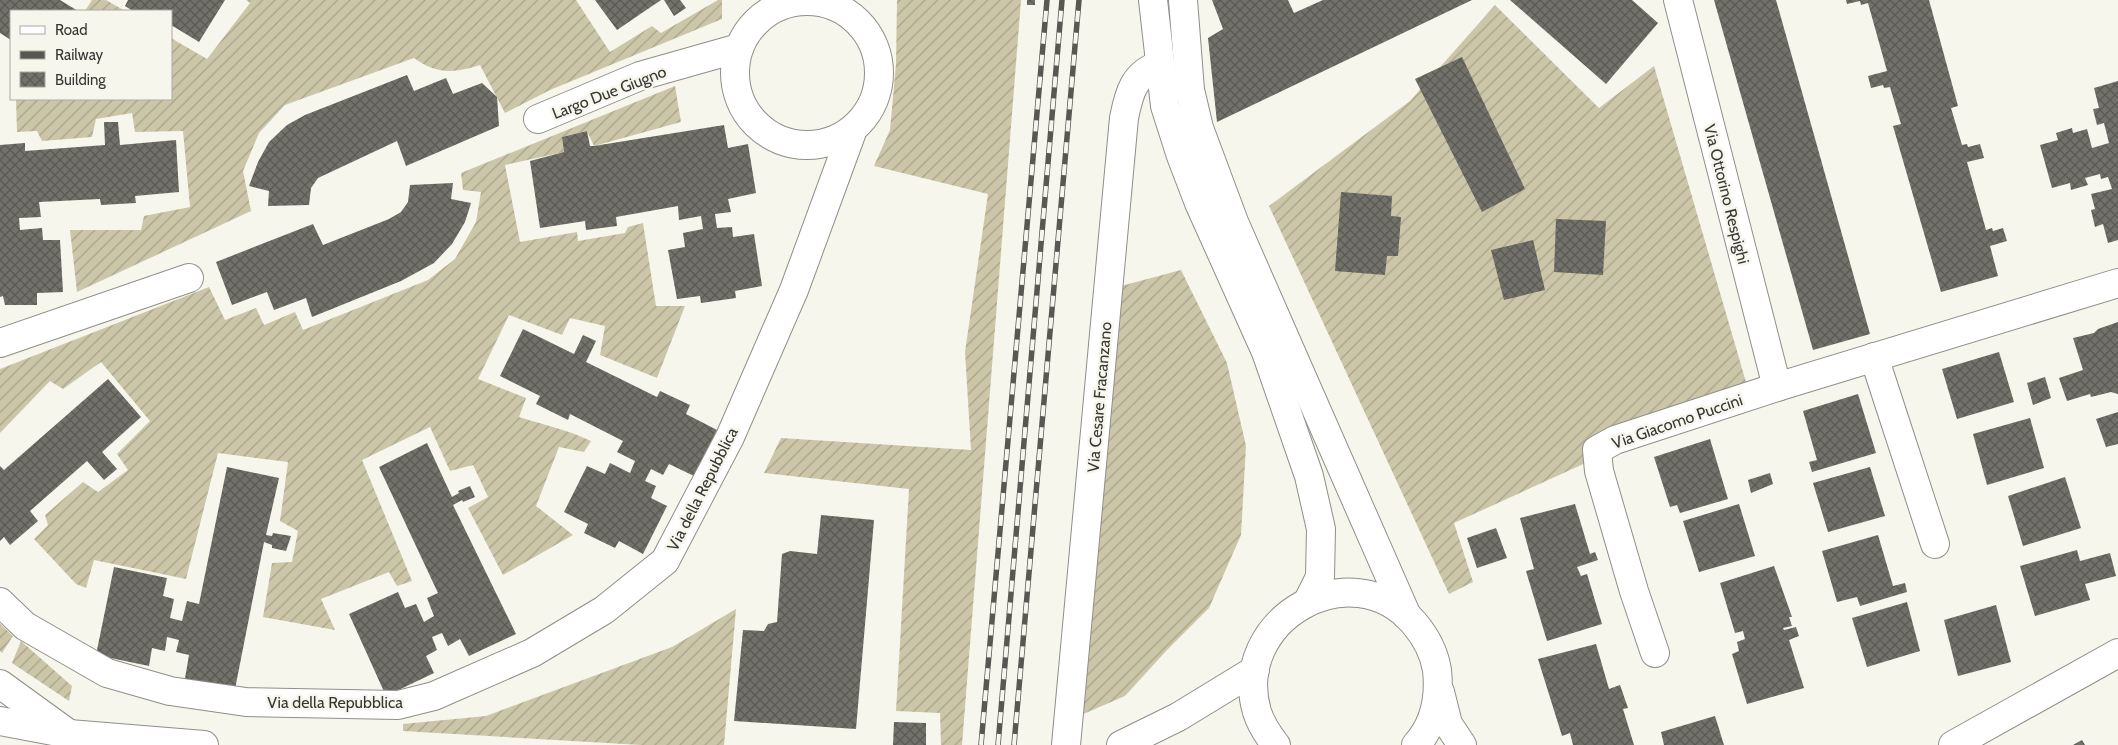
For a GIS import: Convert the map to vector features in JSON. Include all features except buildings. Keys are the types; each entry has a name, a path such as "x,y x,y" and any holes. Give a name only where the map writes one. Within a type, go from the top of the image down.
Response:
{"street":[{"path":"815,0 833,2 863,26 874,46 879,68 877,91 868,112 853,129 833,141 810,146 786,142 765,132 748,116 738,95 734,71 739,48 748,31 761,17 777,6 796,1 815,0"},
{"path":"863,26 868,0"},
{"path":"1153,0 1166,106 1181,156 1199,203 1266,352 1309,476 1322,529 1320,577 1308,601"},
{"path":"1183,0 1190,90 1199,128 1234,222 1407,616"},
{"name":"Via Ottorino Respighi","path":"1678,0 1777,387"},
{"name":"Largo Due Giugno","path":"538,119 640,76 739,48"},
{"name":"Via Cesare Fracanzano","path":"1067,735 1124,118 1130,91 1146,69 1160,65"},
{"name":"Via della Repubblica","path":"0,602 25,626 106,674 170,691 246,702 398,705 434,696 532,653 604,610 665,561 734,429 794,290 853,129"},
{"path":"0,343 190,278"},
{"name":"Via Giacomo Puccini","path":"1655,653 1634,591 1599,470 1597,450 1615,440 1777,387 2118,282"},
{"path":"1874,357 1935,544"},
{"path":"1276,745 1265,730 1257,712 1254,692 1255,670 1262,648 1273,629 1289,613 1308,601 1333,594 1360,594 1385,601 1407,616 1425,636 1436,661 1439,687 1448,724 1462,745"},
{"path":"1953,745 2115,663"},
{"path":"1121,745 1178,717 1255,670"},
{"path":"0,684 70,734"},
{"path":"1416,745 1424,736 1435,712 1439,687"},
{"path":"0,721 70,734 204,745"}],"shaded area":[{"path":"92,0 106,0 123,10 86,10"},
{"path":"246,0 576,0 610,52 652,26 661,33 718,0 722,0 722,19 550,90 505,113 480,65 462,70 446,71 422,64 414,58 285,105 259,133 243,171 251,211 77,292 70,230 141,230 144,216 190,207 183,131 135,132 132,113 96,119 92,137 42,141 37,131 17,132 16,100 172,100 172,39 207,59 250,3"},
{"path":"897,0 1021,0 962,745 941,745 940,713 896,711 909,489 764,473 781,438 971,450 965,352 988,194 874,166 890,130 896,64"},
{"path":"1495,5 1599,108 1654,66 1748,389 1454,523 1473,582 1449,594 1269,206 1410,101"},
{"path":"675,86 681,122 594,146 587,131 562,137 564,152 505,165 520,242 577,232 578,241 625,233 628,227 643,223 656,306 685,306 657,378 600,355 605,326 570,318 562,335 509,315 478,379 526,398 519,417 591,441 584,452 559,447 536,506 573,535 503,575 468,508 488,497 473,465 450,471 430,427 362,460 412,581 397,586 389,572 321,599 335,630 263,617 272,563 292,562 298,531 280,521 288,462 218,453 186,579 94,560 86,588 76,584 34,539 48,525 45,515 83,482 98,492 128,470 117,454 150,421 101,362 63,389 50,381 0,433 0,369 209,287 225,320 256,308 264,325 295,312 303,330 428,280 455,259 476,222 481,192 463,190 461,173"},
{"path":"1181,270 1227,363 1246,446 1241,535 1209,608 1125,696 1081,715 1121,286"},
{"path":"736,609 724,745 641,745 403,731 403,724 486,716 672,647"},
{"path":"0,624 13,636 2,653 0,651"},
{"path":"21,641 72,686 69,701 12,663"}],"railway":[{"path":"981,745 1047,0"},
{"path":"998,745 1062,0"},
{"path":"1014,745 1079,0"}]}
